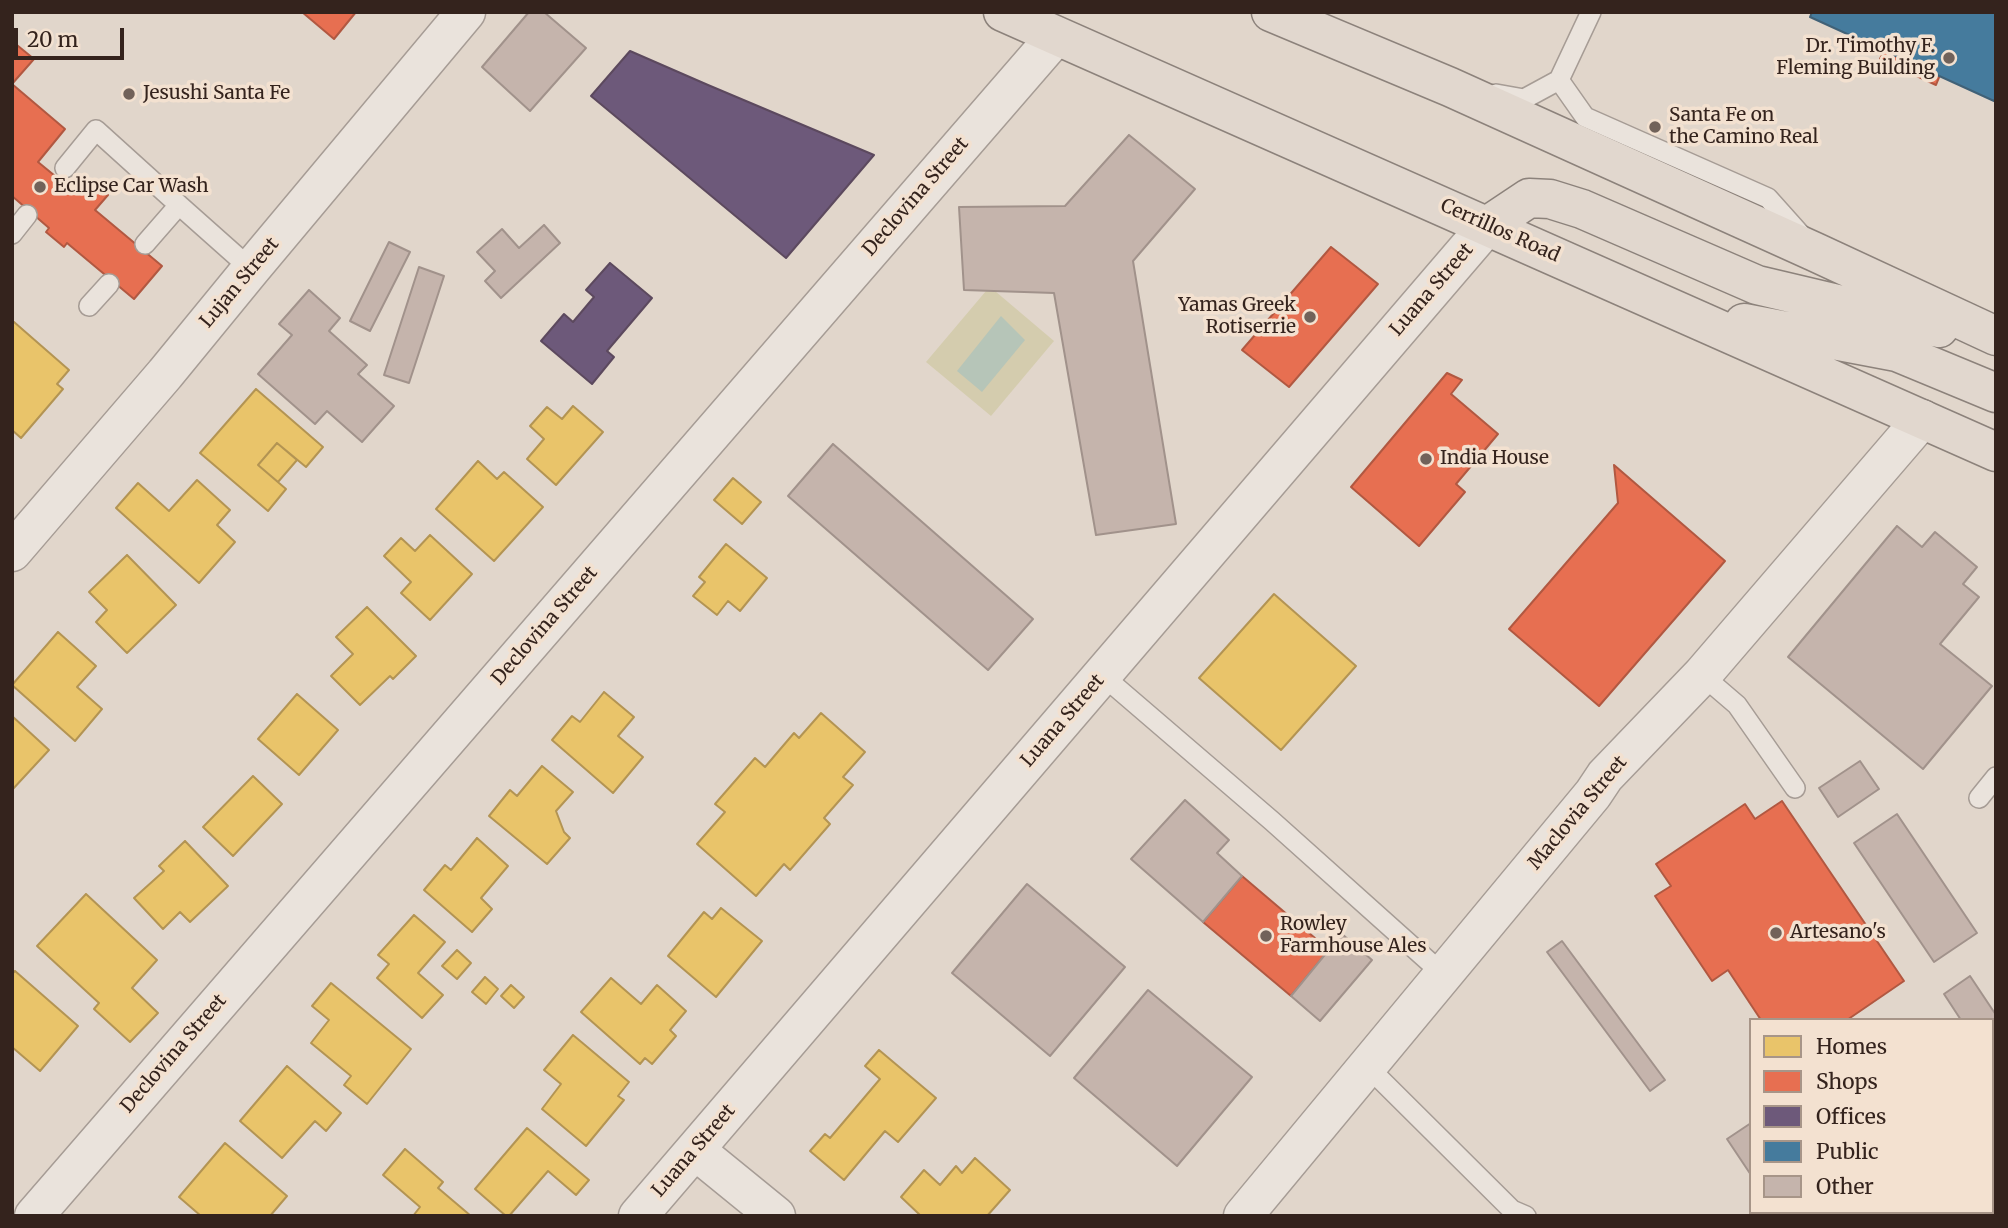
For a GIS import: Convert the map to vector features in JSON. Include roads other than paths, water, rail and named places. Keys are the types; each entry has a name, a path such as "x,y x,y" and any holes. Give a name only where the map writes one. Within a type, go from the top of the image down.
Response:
{"main road":[{"name":"Cerrillos Road","path":"1003,12 1996,452"},
{"path":"1271,12 1450,87 1815,252 1996,339"},
{"path":"1488,226 1529,198 1550,199 1582,209 1757,285 1996,339"},
{"path":"1680,312 1897,352 1996,393"}],"street":[{"name":"Lujan Street","path":"12,552 165,374 466,12"},
{"name":"Declovina Street","path":"34,1216 1056,36"},
{"name":"Luana Street","path":"638,1216 1488,226"},
{"name":"Maclovia Street","path":"1243,1216 1593,794 1605,776 1702,676 1922,419"},
{"path":"695,1150 776,1216"}],"lane":[{"path":"1450,87 1524,99 1559,80 1591,12"},
{"path":"1559,80 1585,117 1768,198 1815,252"},
{"path":"65,168 96,130 251,268"},
{"path":"145,244 179,205"},
{"path":"12,233 27,215"},
{"path":"89,306 109,284"},
{"path":"1102,676 1272,821 1444,975"},
{"path":"1702,676 1737,705 1795,788"},
{"path":"1979,798 1996,777"},
{"path":"1368,1067 1512,1210 1526,1216"}],"place":[{"name":"Dr. Timothy F. Fleming Building","path":"1949,58"},
{"name":"Jesushi Santa Fe","path":"129,94"},
{"name":"Santa Fe on the Camino Real","path":"1655,127"},
{"name":"Eclipse Car Wash","path":"40,187"},
{"name":"Yamas Greek Rotiserrie","path":"1310,317"},
{"name":"India House","path":"1426,459"},
{"name":"Artesano's","path":"1776,933"},
{"name":"Rowley Farmhouse Ales","path":"1266,936"}]}
